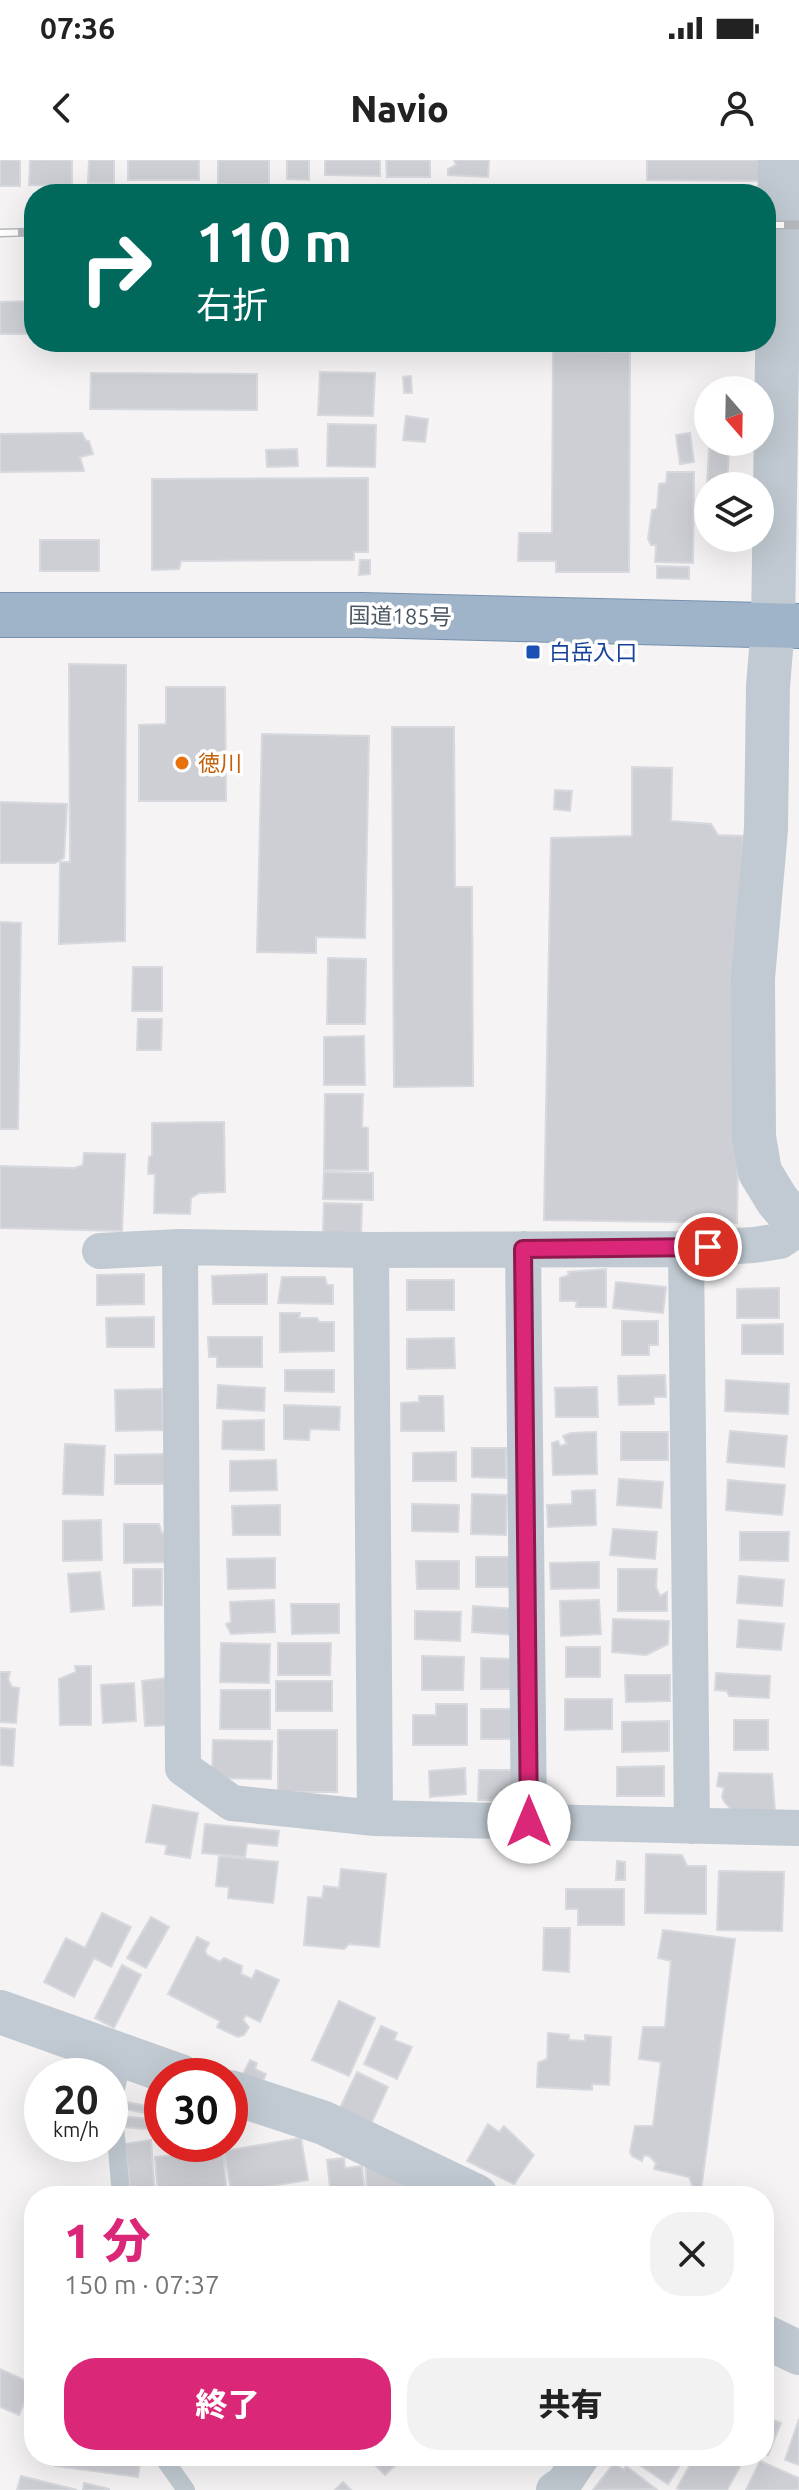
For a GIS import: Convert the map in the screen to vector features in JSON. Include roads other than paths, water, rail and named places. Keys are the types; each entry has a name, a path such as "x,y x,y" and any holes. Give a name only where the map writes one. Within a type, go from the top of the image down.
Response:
{"highway":[{"name":"国道185号","path":"0,615 362,615 786,626"}],"street":[{"path":"100,1251 180,1247 686,1249 780,1241 799,1227 760,1172 754,1137 753,978 766,829 768,686 786,626 780,160"},
{"path":"180,1247 183,1768 232,1803 375,1818 799,1828"},
{"path":"523,1249 529,1822"},
{"path":"686,1249 692,1826"},
{"path":"371,1250 375,1818"},
{"path":"0,2012 144,2064"},
{"path":"248,2098 324,2123 455,2186"},
{"path":"774,2341 799,2353"}],"lane":[{"path":"120,2186 113,2102 123,2057"},
{"path":"169,2466 186,2490"}],"railway":[{"path":"776,225 799,225"},
{"path":"0,233 24,232"}],"place":[{"name":"白岳入口","path":"533,652"},
{"name":"徳川","path":"182,763"}]}
